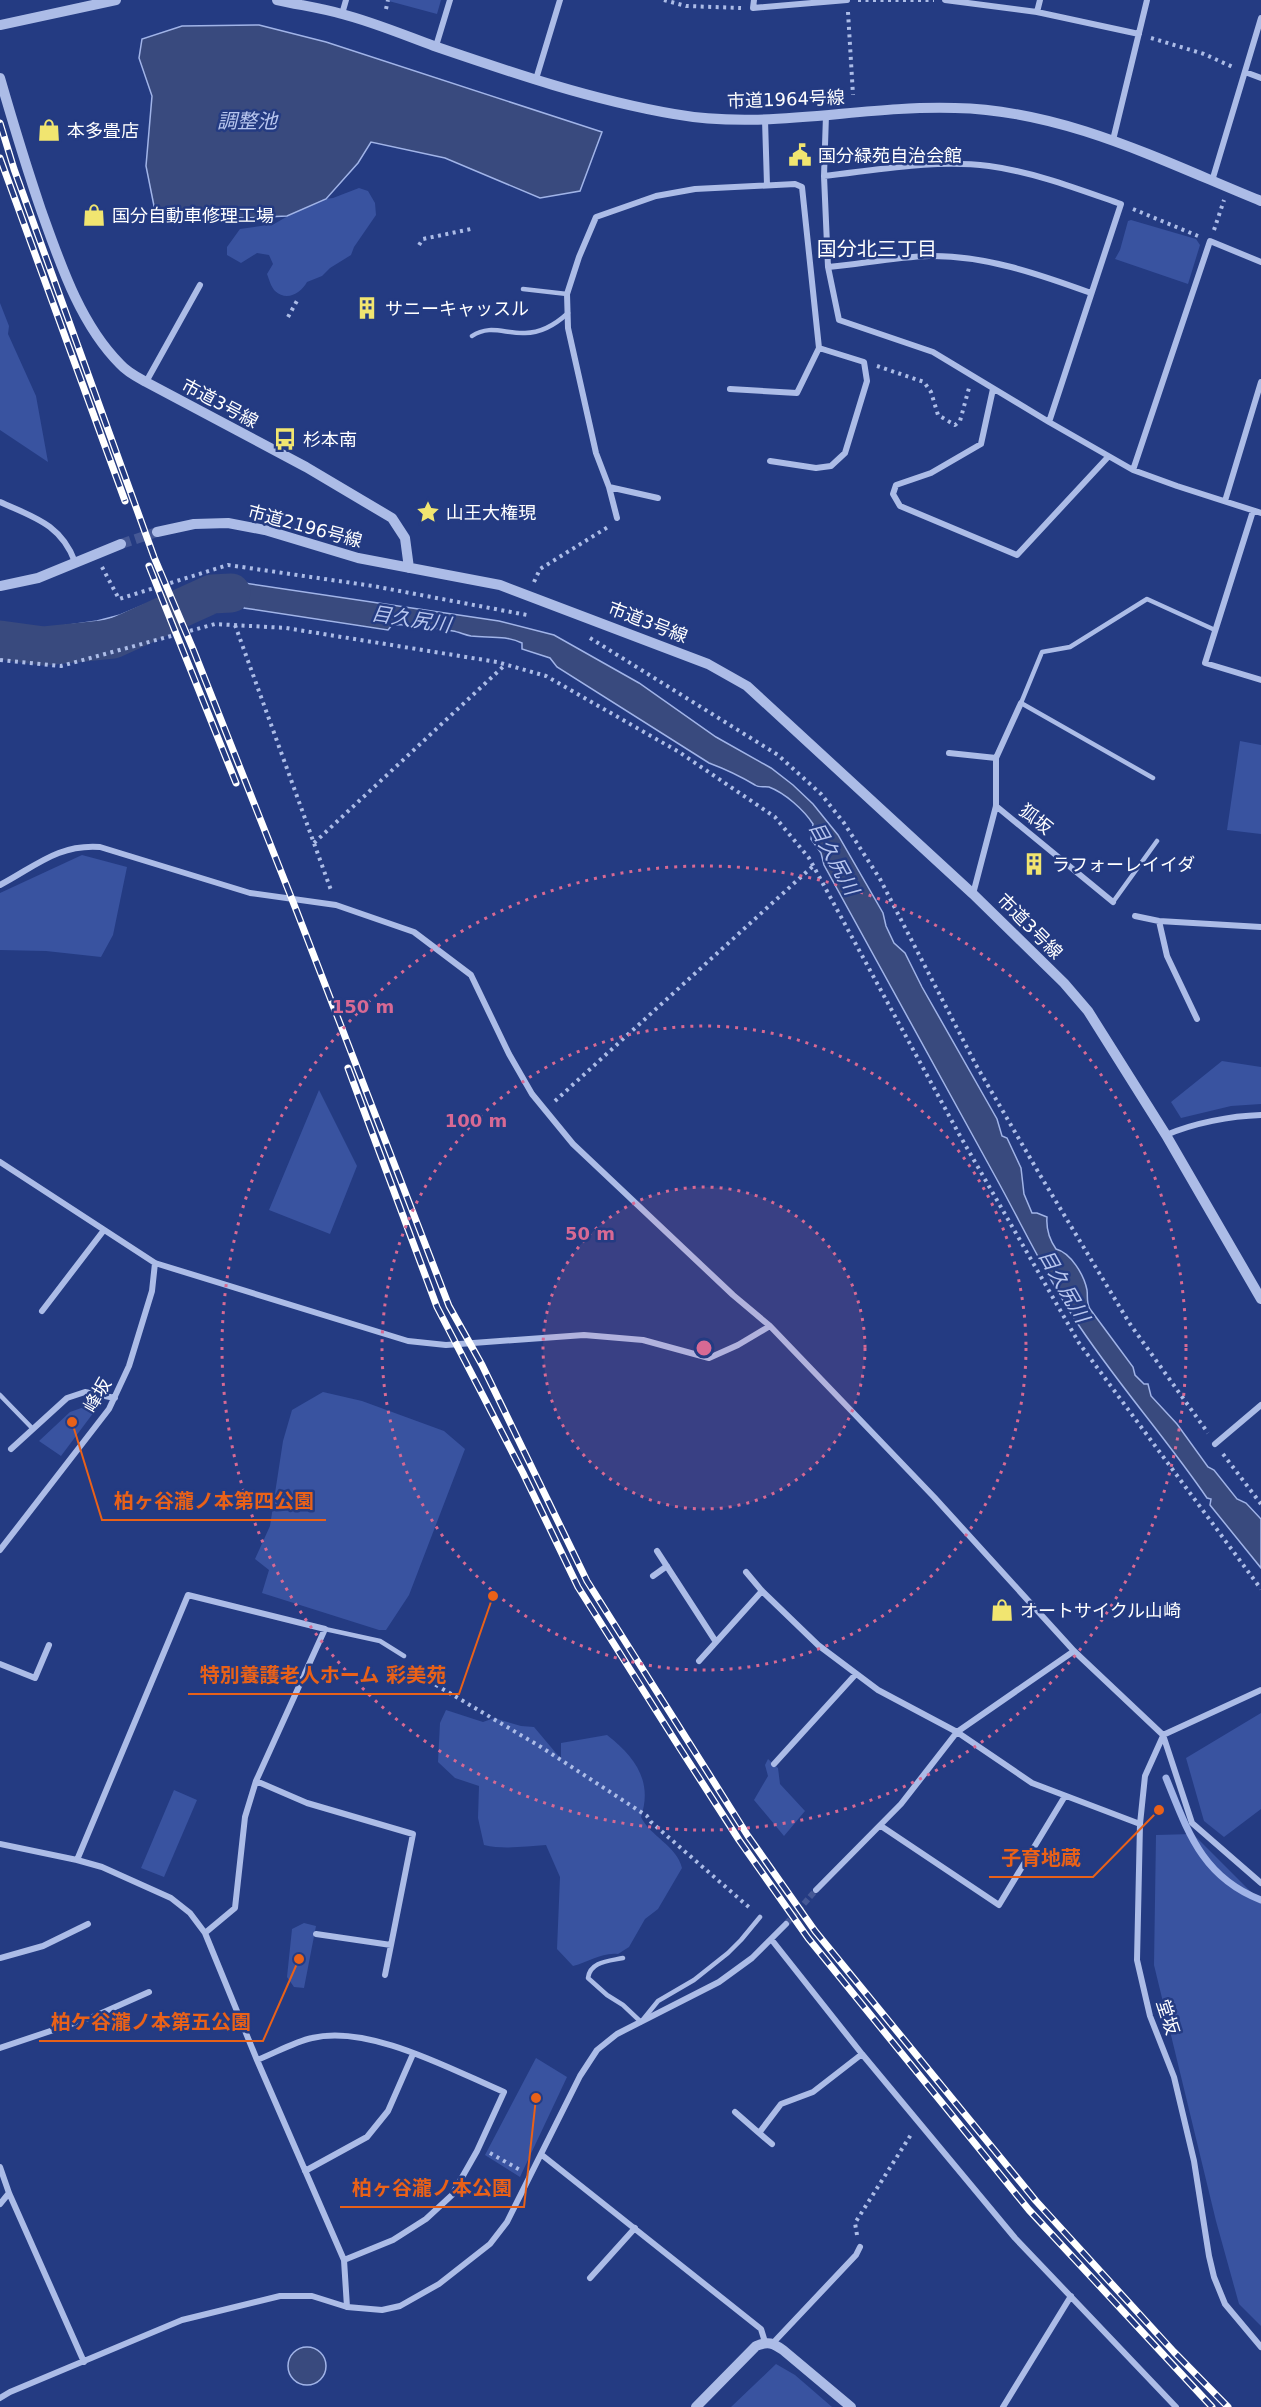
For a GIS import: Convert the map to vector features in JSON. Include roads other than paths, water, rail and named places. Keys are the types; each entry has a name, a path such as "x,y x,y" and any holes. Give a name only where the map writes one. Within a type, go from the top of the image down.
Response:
{"street":[{"path":"0,25 117,0"},
{"name":"市道1964号線","path":"277,0 342,14 578,92 677,115 765,120 889,109 967,109 999,112 1057,123 1113,140 1261,201"},
{"path":"342,14 346,0"},
{"path":"436,46 450,0"},
{"path":"536,79 560,0"},
{"path":"754,0 753,8 847,0"},
{"path":"945,0 1037,12 1139,34"},
{"path":"1037,12 1040,0"},
{"path":"1113,140 1148,0"},
{"path":"1212,181 1261,18"},
{"path":"1245,72 1261,78"},
{"name":"市道3号線","path":"0,78 52,240 80,305 94,331 110,354 122,366 146,382 306,467 392,518 405,538 409,568 500,585 529,594 708,664 747,686 973,894 1064,983 1088,1011 1166,1135 1261,1299"},
{"path":"826,115 824,176 828,267 839,320 933,352 1133,470 1261,513"},
{"path":"765,120 767,185"},
{"path":"824,176 941,163 989,166 1055,181 1121,204 1049,422"},
{"path":"617,518 609,487 596,453 568,328 567,294 579,257 596,217 656,196 695,189 795,184 802,187 819,348 797,393 730,389"},
{"path":"1133,470 1210,241 1261,262"},
{"path":"828,267 930,256 980,261 1031,271 1090,293"},
{"path":"146,382 200,285"},
{"path":"770,461 816,468 831,466 845,453 867,381 864,362 819,348"},
{"path":"1225,501 1261,382"},
{"path":"993,389 981,444 932,473 897,486 893,495 900,506 1017,555 1108,457"},
{"path":"609,487 658,498"},
{"path":"0,502 59,533 69,545 75,562"},
{"path":"1253,511 1205,663 1261,680"},
{"name":"市道2196号線","path":"157,532 194,524 228,524 265,530 358,558 409,568"},
{"path":"0,586 38,578 121,544"},
{"path":"973,894 996,806 996,758 1021,703"},
{"path":"949,753 996,758"},
{"name":"狐坂","path":"996,806 1113,902"},
{"path":"0,885 61,850 83,845 111,850 250,893 321,901 336,905 414,932 471,975 509,1054 532,1094 573,1144 733,1296 770,1326 934,1497 1074,1651 1163,1736 1192,1823 1261,1883"},
{"path":"1135,916 1159,921 1261,927"},
{"path":"1159,921 1167,956 1197,1019"},
{"path":"1166,1135 1246,1115 1261,1115"},
{"path":"0,1162 155,1263 408,1341 425,1344 503,1342 584,1335 643,1340 710,1358 770,1326"},
{"path":"42,1311 104,1230"},
{"name":"峰坂","path":"1,1546 109,1409 115,1398 129,1366 152,1291 155,1263"},
{"path":"11,1449 67,1398 76,1394 94,1393 115,1398"},
{"path":"1215,1444 1261,1405"},
{"path":"657,1551 716,1642"},
{"path":"653,1576 667,1566"},
{"path":"746,1572 762,1591 818,1645 855,1675 878,1690 957,1732 1032,1783 1140,1824"},
{"path":"699,1661 762,1591"},
{"path":"76,1860 188,1595 324,1629 256,1781 244,1817 235,1908 206,1933"},
{"path":"0,1664 35,1678 49,1645"},
{"path":"816,1890 901,1804 957,1732 1074,1651"},
{"path":"774,1764 855,1675"},
{"path":"1163,1736 1261,1690"},
{"name":"堂坂","path":"1163,1736 1145,1776 1140,1824 1137,1960 1150,2016 1174,2077 1194,2161 1209,2256 1225,2304 1261,2347"},
{"path":"256,1781 307,1803 413,1834 385,1976"},
{"path":"881,1826 999,1905 1065,1796"},
{"path":"0,1844 102,1867 171,1898 190,1913 206,1933 257,2060 344,2260 347,2307"},
{"path":"0,1958 43,1946 88,1924"},
{"path":"0,2398 182,2320 279,2296 312,2296 347,2307 382,2310 400,2306 440,2284 490,2244 507,2222 580,2076 597,2050 617,2034 719,1982 752,1958 786,1924"},
{"path":"316,1934 391,1945"},
{"path":"771,1940 862,2054 1015,2238 1176,2407"},
{"path":"0,2048 95,2016 149,1992"},
{"path":"257,2060 312,2038 339,2034 364,2037 413,2054 504,2092 477,2151 452,2195 426,2219 393,2240 344,2260"},
{"path":"305,2171 367,2137 388,2111 413,2054"},
{"path":"759,2133 782,2104 813,2092 862,2054"},
{"path":"735,2112 772,2144"},
{"path":"542,2155 761,2329 769,2343 851,2407"},
{"path":"0,2167 9,2193 84,2362"},
{"path":"0,2204 9,2193"},
{"path":"590,2278 634,2228"},
{"path":"696,2407 756,2346 769,2343 856,2255 860,2247"},
{"path":"1003,2407 1071,2296"}],"lane":[{"path":"523,289 567,294"},
{"path":"472,336 482,330 490,329 525,333 555,325 568,314"},
{"path":"1153,778 1021,703 1042,652 1070,646 1147,599 1215,630"},
{"path":"1113,902 1157,841"},
{"path":"0,1395 33,1429"},
{"path":"324,1629 380,1641 404,1656"},
{"path":"623,1958 594,1966 588,1972 588,1978 641,2022 658,2001 694,1980 728,1953 760,1917"}],"water":[{"name":"調整池","path":"259,25 326,42 602,132 580,191 540,198 445,158 371,142 358,163 326,199 287,216 244,218 156,216 146,166 152,96 139,58 142,39 182,26"},
{"path":"217,581 231,581 499,621 554,635 639,683 716,737 771,768 793,785 813,804 838,835 883,913 894,943 905,953 997,1119 1002,1136 1007,1138 1021,1168 1024,1194 1032,1213 1047,1217 1050,1238 1056,1249 1067,1255 1080,1271 1087,1290 1090,1309 1133,1367 1135,1375 1144,1384 1148,1384 1151,1396 1177,1424 1208,1467 1214,1470 1237,1499 1246,1503 1261,1519 1261,1568 1210,1505 1211,1499 1207,1498 1104,1362 1061,1298 824,865 821,853 811,839 813,824 799,808 788,798 769,787 757,786 709,763 557,667 550,658 522,649 522,643 516,640 471,636 414,625 392,625 388,630 244,608 243,602 233,599 218,600 186,619 176,595"},
{"path":"144,605 157,633 98,650 68,655 32,655 0,649 0,632 7,634 97,621"},
{"path":"307,2347 321,2352 326,2366 321,2380 307,2385 293,2380 288,2366 293,2352"}],"waterway":[{"name":"目久尻川","path":"0,640 44,646 113,639 212,594 231,593"},
{"path":"1166,1778 1190,1834 1211,1866 1224,1879 1261,1900"}],"tunnel":[{"path":"121,544 157,532"},
{"path":"786,1924 816,1890"}],"railway":[{"path":"0,123 14,169 154,557 193,649 297,912 449,1306 482,1365 587,1581 748,1836 815,1931 1036,2201 1174,2352 1228,2407"},
{"path":"0,158 125,501"},
{"path":"149,566 236,783"},
{"path":"348,1068 437,1307 523,1473 578,1587 739,1840 808,1938 1029,2210 1212,2407"}],"place":[{"name":"本多畳店","path":"49,130"},
{"name":"国分緑苑自治会館","path":"800,155"},
{"name":"国分自動車修理工場","path":"94,215"},
{"name":"サニーキャッスル","path":"367,308"},
{"name":"杉本南","path":"285,439"},
{"name":"山王大権現","path":"428,512"},
{"name":"ラフォーレイイダ","path":"1034,864"},
{"name":"柏ヶ谷瀧ノ本第四公園","path":"72,1422"},
{"name":"特別養護老人ホーム 彩美苑","path":"493,1596"},
{"name":"オートサイクル山崎","path":"1002,1610"},
{"name":"子育地蔵","path":"1159,1810"},
{"name":"柏ケ谷瀧ノ本第五公園","path":"299,1959"},
{"name":"柏ヶ谷瀧ノ本公園","path":"536,2098"}],"district":[{"name":"国分北三丁目","path":"877,249"}]}
